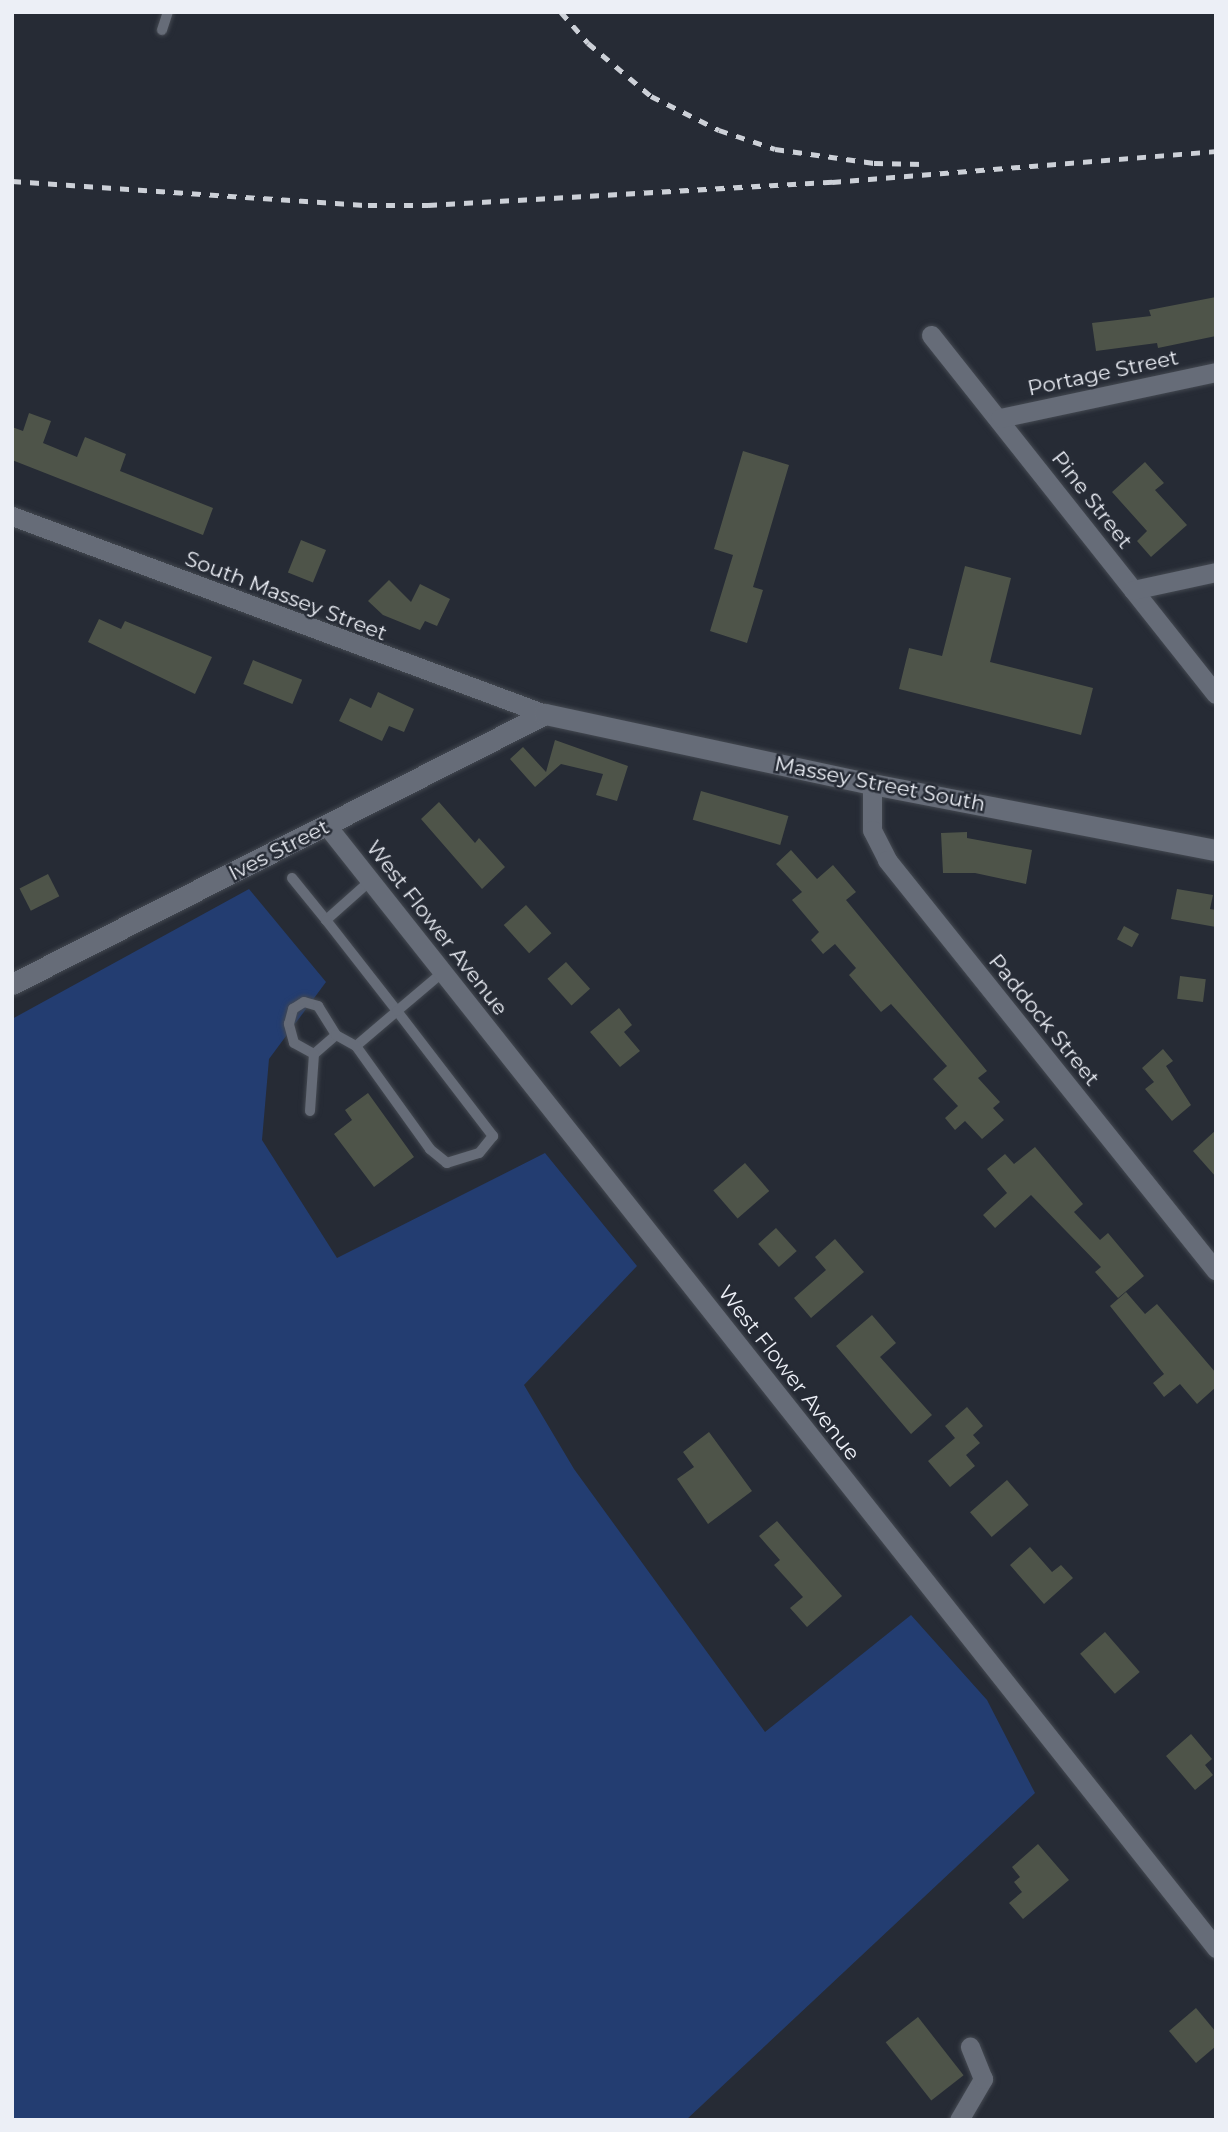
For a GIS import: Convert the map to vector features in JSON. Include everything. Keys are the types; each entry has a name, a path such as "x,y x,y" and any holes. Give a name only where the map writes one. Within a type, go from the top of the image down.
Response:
{"street":[{"name":"Pine Street","path":"931,335 1000,418 1216,695"},
{"name":"Portage Street","path":"1000,418 1216,373"},
{"name":"South Massey Street","path":"12,516 545,714"},
{"path":"1133,590 1216,572"},
{"name":"Massey Street South","path":"545,714 872,784 1216,850"},
{"name":"Ives Street","path":"12,984 545,714"},
{"name":"Paddock Street","path":"872,784 872,830 887,860 1216,1271"},
{"name":"West Flower Avenue","path":"327,826 1216,1948"},
{"path":"959,2120 983,2079 970,2046"}],"lane":[{"path":"162,30 168,12"},
{"path":"292,878 493,1136 479,1153 447,1163 430,1149 356,1046 336,1035 318,1006 304,1002 293,1009 289,1024 294,1043 314,1054"},
{"path":"326,920 370,881"},
{"path":"356,1046 443,972"},
{"path":"310,1111 314,1054 336,1035"}],"shaded area":[{"path":"249,889 326,982 269,1059 262,1140 337,1258 545,1153 637,1266 524,1385 574,1469 765,1732 911,1615 987,1700 1035,1793 686,2120 12,2120 12,1019"}],"building":[{"path":"1216,297 1216,336 1158,348 1157,343 1096,351 1092,323 1151,316 1149,310"},
{"path":"29,413 51,421 43,443 77,457 85,437 126,454 120,471 213,508 203,535 12,460 12,427 23,431"},
{"path":"743,451 789,465 753,587 763,590 747,643 710,631 733,555 714,549"},
{"path":"1145,462 1164,483 1155,490 1187,525 1151,557 1137,541 1147,531 1112,492"},
{"path":"301,540 326,550 313,583 288,572"},
{"path":"965,566 1011,578 990,662 1093,688 1081,735 899,689 909,648 942,656"},
{"path":"389,580 411,602 420,584 450,599 437,626 425,621 420,630 383,615 368,601"},
{"path":"99,619 121,629 125,621 212,657 195,694 88,642"},
{"path":"253,660 302,680 292,704 243,684"},
{"path":"378,692 414,709 404,732 389,726 382,741 339,721 350,698 371,708"},
{"path":"555,740 628,766 617,801 596,795 603,774 561,764 535,787 510,759 523,747 546,772"},
{"path":"701,791 788,816 780,845 693,820"},
{"path":"439,802 475,843 479,838 505,867 482,889 421,819"},
{"path":"967,832 967,838 1032,850 1026,884 975,873 943,873 941,833"},
{"path":"791,850 817,879 833,865 856,892 846,900 987,1071 978,1078 1000,1102 993,1108 1004,1120 982,1139 965,1121 955,1130 945,1118 958,1106 933,1079 947,1066 891,1004 881,1012 849,975 856,968 835,944 823,954 811,940 819,932 792,900 802,892 776,864"},
{"path":"48,874 59,896 31,911 19,889"},
{"path":"1177,889 1213,895 1210,909 1216,910 1216,927 1171,919"},
{"path":"526,905 551,933 529,953 504,925"},
{"path":"1124,926 1139,934 1132,947 1117,939"},
{"path":"566,962 590,989 572,1005 547,979"},
{"path":"1180,976 1206,979 1203,1002 1177,999"},
{"path":"619,1008 632,1025 624,1032 640,1051 620,1067 590,1032"},
{"path":"1163,1049 1173,1061 1166,1066 1191,1105 1172,1121 1145,1089 1154,1082 1142,1068"},
{"path":"368,1093 414,1157 374,1187 334,1134 352,1120 345,1110"},
{"path":"1216,1130 1216,1177 1193,1151"},
{"path":"1035,1147 1083,1204 1074,1212 1100,1240 1108,1233 1144,1276 1118,1298 1095,1272 1101,1267 1031,1195 995,1228 983,1215 1007,1193 987,1169 1005,1154 1014,1164"},
{"path":"745,1163 769,1191 738,1218 713,1191"},
{"path":"776,1228 797,1251 779,1267 758,1244"},
{"path":"835,1239 864,1272 811,1318 794,1298 826,1270 815,1257"},
{"path":"1126,1292 1145,1314 1157,1304 1216,1373 1216,1387 1197,1404 1180,1384 1164,1397 1153,1383 1164,1374 1110,1306"},
{"path":"872,1315 896,1343 880,1357 932,1415 911,1434 836,1346"},
{"path":"967,1407 983,1426 973,1435 980,1443 966,1455 975,1466 950,1487 928,1461 955,1438 945,1426"},
{"path":"709,1432 752,1491 708,1524 677,1479 694,1467 683,1452"},
{"path":"1007,1480 1029,1505 992,1537 970,1512"},
{"path":"777,1521 842,1596 807,1627 790,1608 803,1597 774,1565 780,1560 759,1536"},
{"path":"1030,1547 1052,1572 1061,1565 1073,1578 1044,1604 1010,1565"},
{"path":"1105,1632 1140,1672 1115,1694 1080,1654"},
{"path":"1191,1734 1212,1759 1205,1765 1213,1775 1195,1790 1166,1756"},
{"path":"1038,1844 1069,1880 1023,1919 1009,1903 1022,1892 1014,1882 1020,1877 1012,1867"},
{"path":"1196,2008 1216,2032 1216,2046 1196,2063 1169,2031"},
{"path":"918,2017 964,2075 931,2101 886,2042"}],"railway":[{"path":"561,12 588,43 651,96 719,130 775,149 874,163 924,164"},
{"path":"12,181 368,205 428,205 832,182 1216,151"}]}
